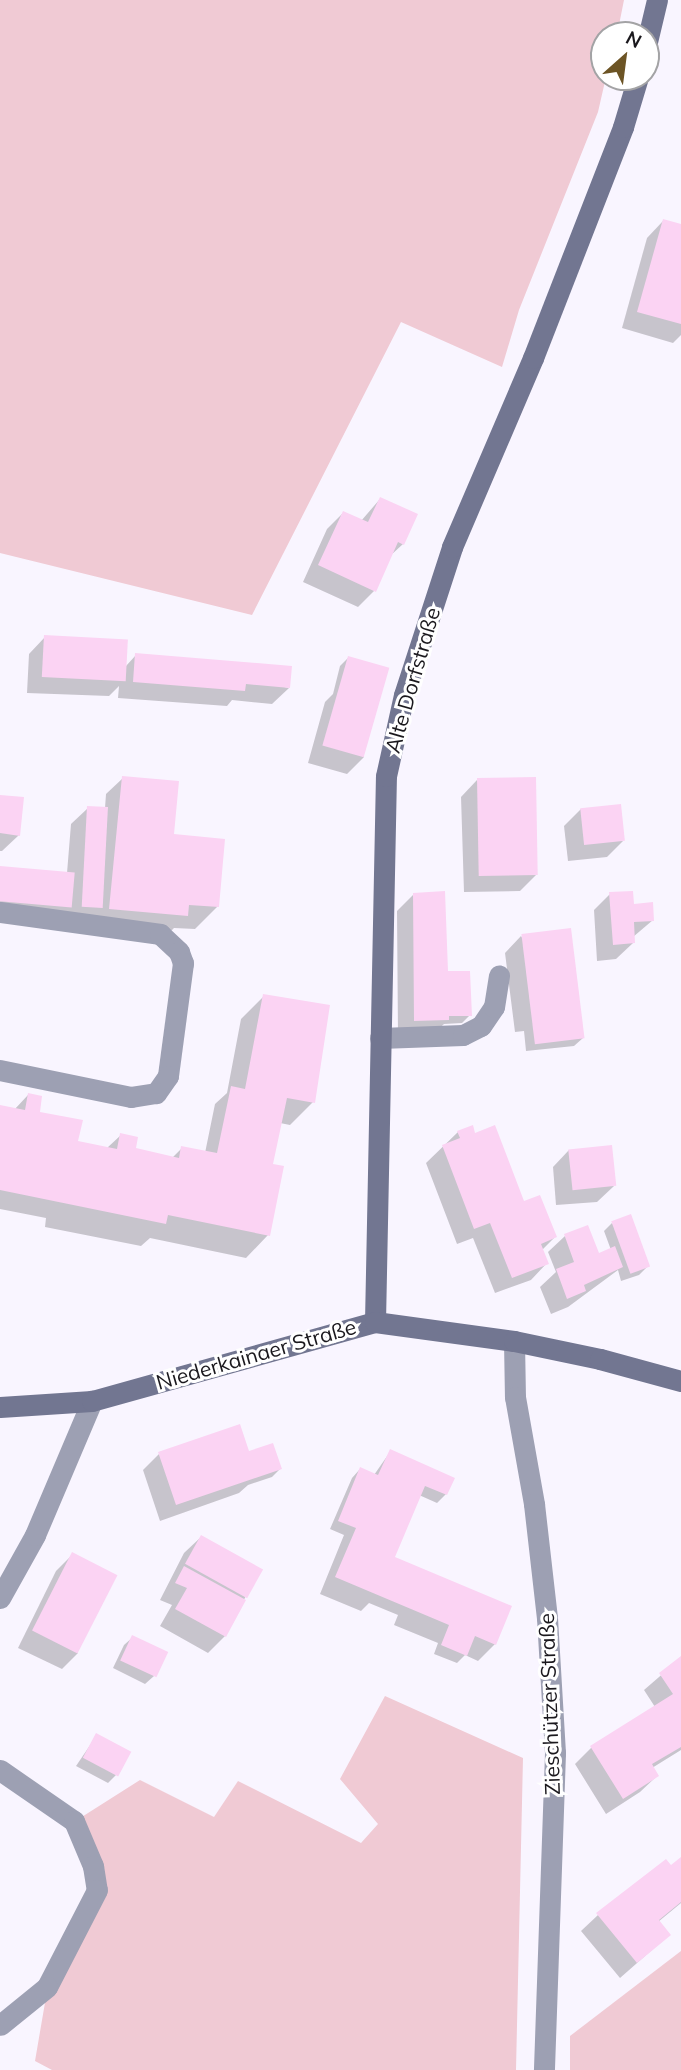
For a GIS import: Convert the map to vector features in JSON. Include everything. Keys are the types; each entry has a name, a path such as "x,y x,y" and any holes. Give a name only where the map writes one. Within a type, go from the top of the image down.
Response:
{"street":[{"path":"652,21 657,0"},
{"name":"Alte Dorfstraße","path":"375,1322 386,776 404,695 452,547 533,358 623,127 634,91"},
{"path":"0,912 160,934 179,952 183,963 168,1076 156,1093 131,1097 0,1070"},
{"path":"380,1038 463,1035 481,1026 494,1007 499,975"},
{"name":"Niederkainaer Straße","path":"0,1407 92,1401 375,1322 514,1341 600,1359 681,1381"},
{"name":"Zieschützer Straße","path":"514,1341 515,1397 534,1504 547,1618 555,1753 544,2070"},
{"path":"0,1598 34,1535 92,1401"},
{"path":"0,1770 74,1821 93,1866 97,1890 47,1987 0,2025"}],"shaded area":[{"path":"0,0 624,0 620,21 590,21 590,91 603,91 598,112 519,310 502,367 401,322 252,615 0,553"},
{"path":"385,1696 523,1758 516,2070 52,2070 35,2061 47,1991 100,1889 77,1820 140,1780 214,1817 238,1781 361,1843 378,1824 340,1779"},
{"path":"681,1951 681,2070 570,2070 570,2036"}],"building":[{"path":"663,219 681,224 681,324 637,312"},
{"path":"380,497 418,514 404,545 398,542 376,592 318,565 343,511 368,522"},
{"path":"44,635 128,639 126,681 42,677"},
{"path":"135,653 292,666 290,688 246,684 245,691 133,682"},
{"path":"348,656 389,668 364,757 322,745"},
{"path":"122,776 179,781 174,834 225,839 219,907 189,905 188,916 109,909"},
{"path":"536,777 538,875 479,876 477,778"},
{"path":"0,795 24,797 20,836 0,833"},
{"path":"621,804 625,841 584,845 580,808"},
{"path":"87,806 108,807 103,908 82,907"},
{"path":"0,866 75,873 72,907 0,901"},
{"path":"445,891 448,971 470,971 472,1016 414,1021 413,893"},
{"path":"633,891 634,904 653,902 654,921 634,922 635,943 613,945 609,892"},
{"path":"571,928 585,1038 535,1044 521,934"},
{"path":"263,994 330,1005 315,1103 287,1098 273,1164 284,1166 270,1236 168,1215 166,1224 0,1190 0,1105 25,1110 28,1093 42,1096 40,1112 83,1120 78,1141 117,1149 120,1133 138,1137 136,1148 179,1158 181,1146 217,1153 231,1086 245,1089"},
{"path":"473,1125 475,1133 495,1125 524,1201 540,1195 557,1237 541,1244 549,1264 512,1278 490,1223 474,1229 442,1145 460,1138 457,1131"},
{"path":"612,1145 616,1186 573,1190 568,1150"},
{"path":"631,1214 650,1267 630,1274 611,1221"},
{"path":"588,1225 599,1253 615,1246 623,1267 584,1285 586,1291 567,1299 556,1269 574,1262 564,1234"},
{"path":"240,1424 249,1451 273,1443 282,1469 176,1505 158,1452"},
{"path":"390,1449 455,1478 447,1495 425,1486 395,1557 512,1606 496,1645 475,1636 467,1656 441,1645 449,1625 335,1577 356,1528 338,1521 360,1467 378,1475"},
{"path":"201,1535 263,1569 247,1598 185,1564"},
{"path":"72,1552 117,1575 77,1654 32,1630"},
{"path":"184,1566 246,1600 226,1637 175,1609 187,1588 175,1583"},
{"path":"132,1635 168,1652 156,1677 120,1660"},
{"path":"681,1656 681,1747 652,1764 659,1776 623,1799 590,1746 673,1694 659,1673"},
{"path":"96,1733 131,1752 118,1777 83,1758"},
{"path":"681,1857 681,1902 659,1920 671,1935 637,1963 596,1913 666,1859 671,1865"}]}
